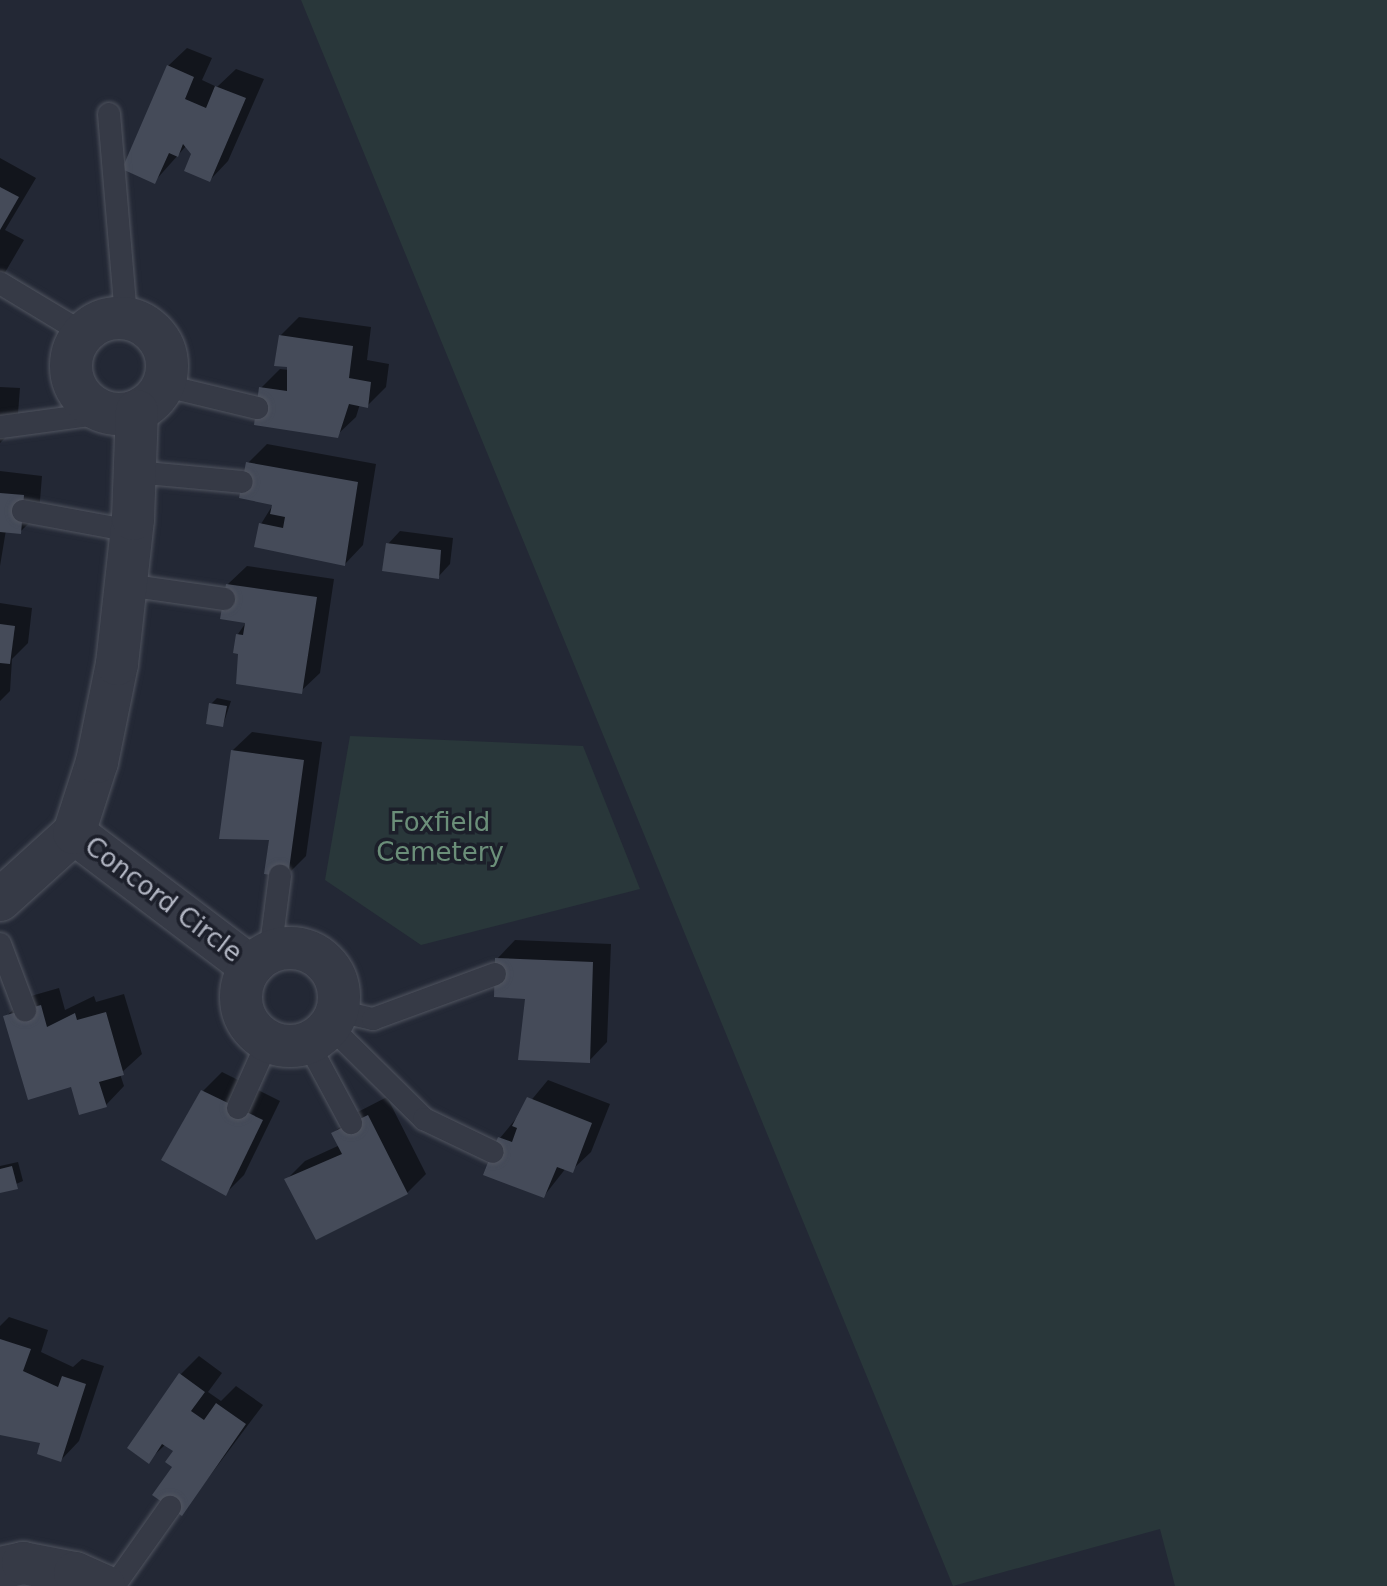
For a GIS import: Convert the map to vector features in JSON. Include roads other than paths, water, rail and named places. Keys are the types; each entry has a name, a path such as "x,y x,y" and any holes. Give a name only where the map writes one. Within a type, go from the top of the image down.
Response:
{"street":[{"path":"0,900 74,833 97,762 126,585 135,472 135,403 167,360 163,345 154,332 126,318 96,323 83,333 72,355 72,379 79,394 135,403"},
{"name":"Concord Circle","path":"74,833 261,960"},
{"name":"Concord Circle","path":"297,948 327,963 338,986 311,1031 249,1025 242,1011 241,995 261,960 297,948"},
{"path":"0,1568 23,1563 75,1573 104,1586"}],"lane":[{"path":"109,114 126,318"},
{"path":"0,283 83,333"},
{"path":"1,427 135,403 257,408"},
{"path":"135,472 242,482"},
{"path":"23,511 131,531"},
{"path":"126,585 224,599"},
{"path":"261,960 280,876"},
{"path":"0,944 25,1010"},
{"path":"238,1108 311,1031 373,1019 495,974"},
{"path":"311,1031 351,1123"},
{"path":"311,1031 424,1119 493,1152"},
{"path":"114,1586 170,1507"}],"park label":[{"name":"Foxfield Cemetery","path":"440,838"}]}
